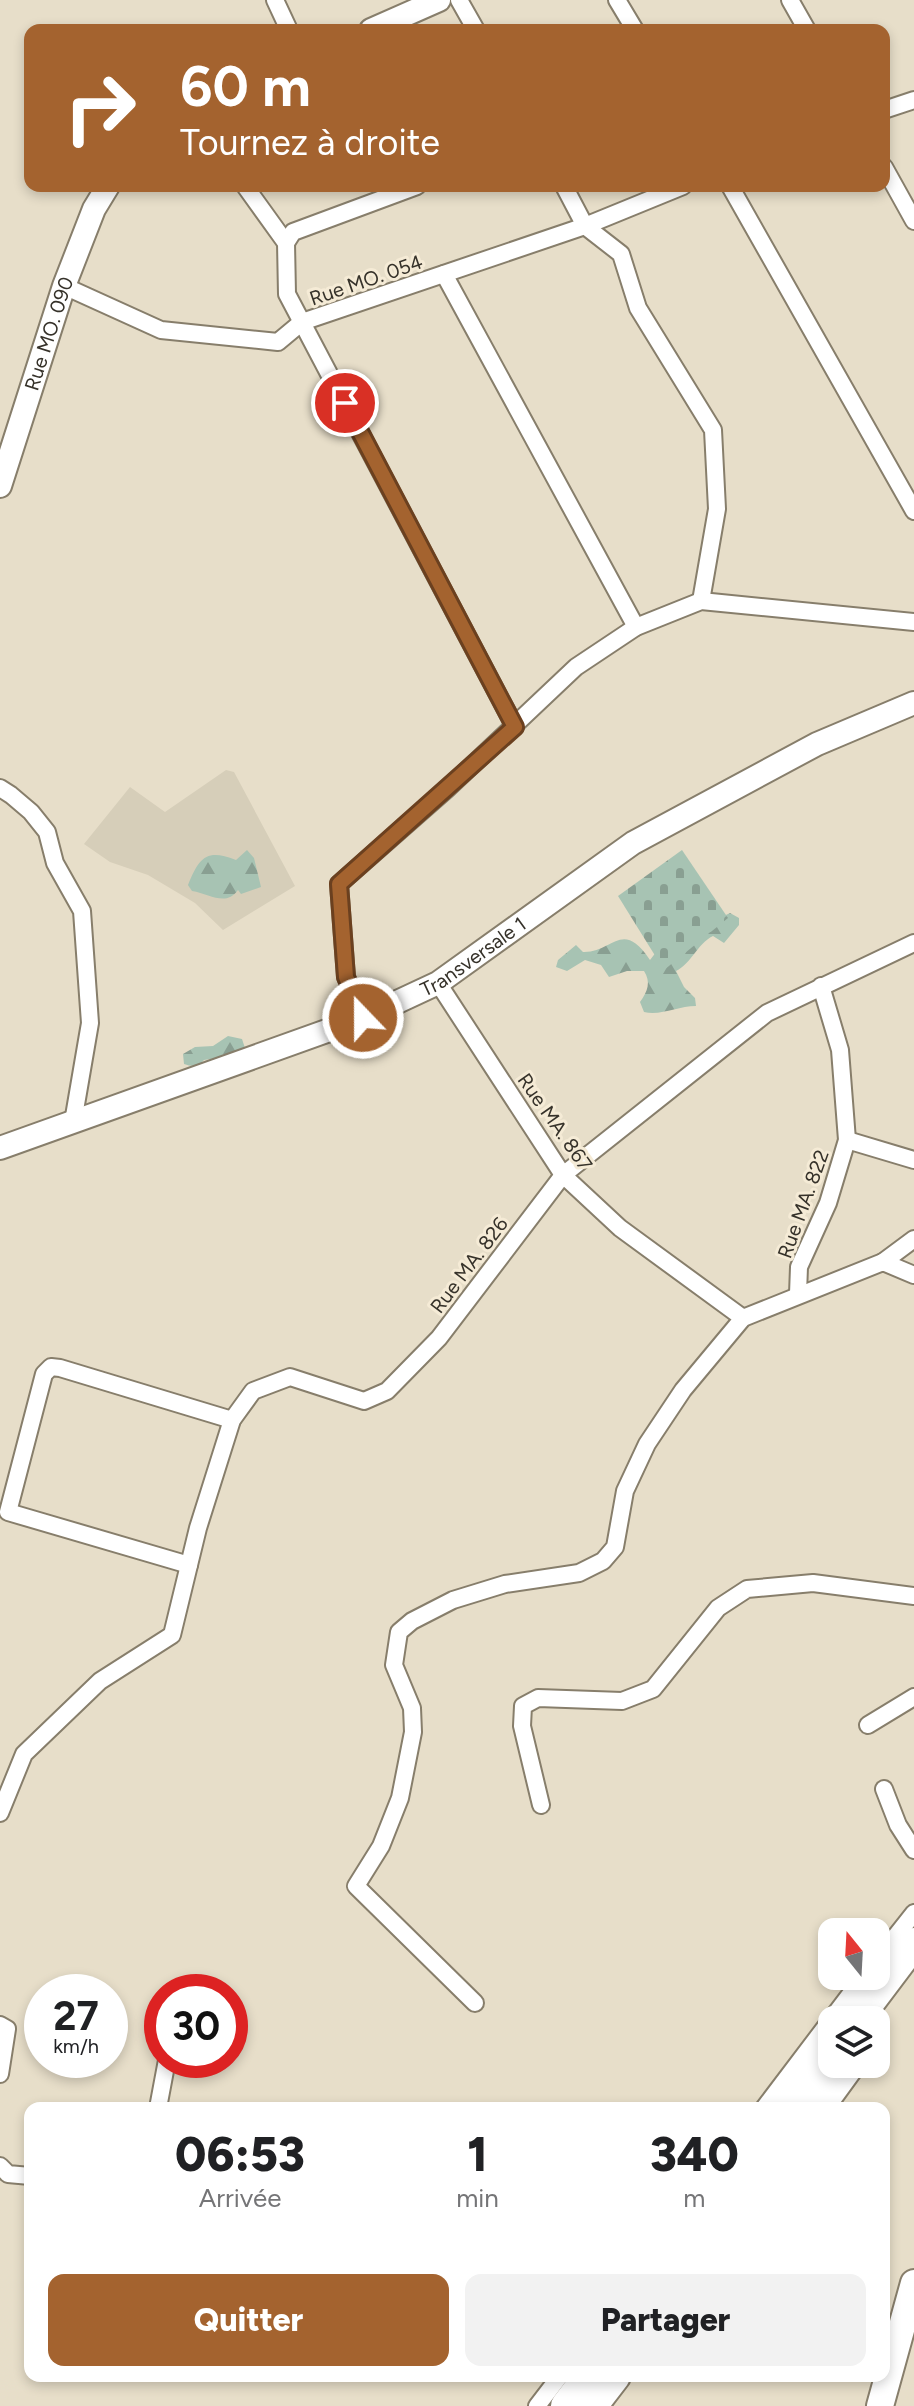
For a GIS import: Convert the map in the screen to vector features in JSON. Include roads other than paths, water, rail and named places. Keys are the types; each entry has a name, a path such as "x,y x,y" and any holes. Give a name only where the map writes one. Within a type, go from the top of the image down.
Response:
{"highway":[{"path":"867,2006 914,1943"},
{"path":"890,2009 914,1977"},
{"path":"794,2102 818,2070"},
{"path":"822,2102 840,2078"},
{"path":"566,2406 584,2382"},
{"path":"592,2406 610,2382"}],"main road":[{"path":"384,24 438,0"},
{"name":"Rue MO. 090","path":"1,482 64,286 94,209 104,192"},
{"name":"Transversale 1","path":"0,1148 363,1018 438,983 633,843 817,744 914,703"},
{"path":"890,2369 912,2293"},
{"path":"880,2406 886,2382"}],"street":[{"path":"275,0 286,24"},
{"path":"459,0 473,24"},
{"path":"617,0 631,24"},
{"path":"790,0 804,24"},
{"path":"890,108 914,100"},
{"path":"890,178 914,221"},
{"path":"249,192 286,243"},
{"path":"401,192 293,232 286,243 287,294 515,727"},
{"path":"567,192 585,226 621,254 638,308 713,430 717,509 701,601"},
{"name":"Rue MO. 054","path":"64,286 161,330 278,342 302,322 585,226 668,192"},
{"path":"733,192 914,511"},
{"path":"444,274 636,627"},
{"path":"363,1018 346,977 339,884 515,727 576,667 636,627 701,601 914,622"},
{"path":"0,788 31,812 47,832 55,863 82,911 90,1023 73,1122"},
{"name":"Rue MA. 826","path":"0,1813 24,1754 100,1681 172,1635 189,1565 232,1420 253,1391 290,1377 364,1401 387,1391 439,1338 563,1175 767,1013 914,943"},
{"name":"Rue MA. 867","path":"438,983 563,1175 620,1228 743,1318"},
{"name":"Rue MA. 822","path":"798,1294 799,1267 828,1203 847,1140 840,1050 821,986"},
{"path":"847,1140 914,1160"},
{"path":"475,2003 356,1886 381,1846 400,1798 413,1732 412,1708 394,1665 399,1632 412,1621 453,1600 505,1584 579,1573 603,1561 615,1547 625,1491 647,1444 683,1390 743,1318 883,1262 914,1239"},
{"path":"883,1262 914,1275"},
{"path":"189,1565 8,1512 44,1374 51,1367 60,1368 232,1420"},
{"path":"541,1805 522,1726 523,1706 538,1698 622,1701 653,1689 718,1608 747,1589 813,1583 914,1596"},
{"path":"868,1725 914,1697"},
{"path":"884,1789 898,1825 914,1850"},
{"path":"890,1943 914,1913"},
{"path":"769,2102 853,1990"},
{"path":"0,2025 7,2029 0,2074"},
{"path":"159,2102 164,2078"},
{"path":"0,2166 8,2174 24,2175"},
{"path":"537,2406 555,2382"}]}
